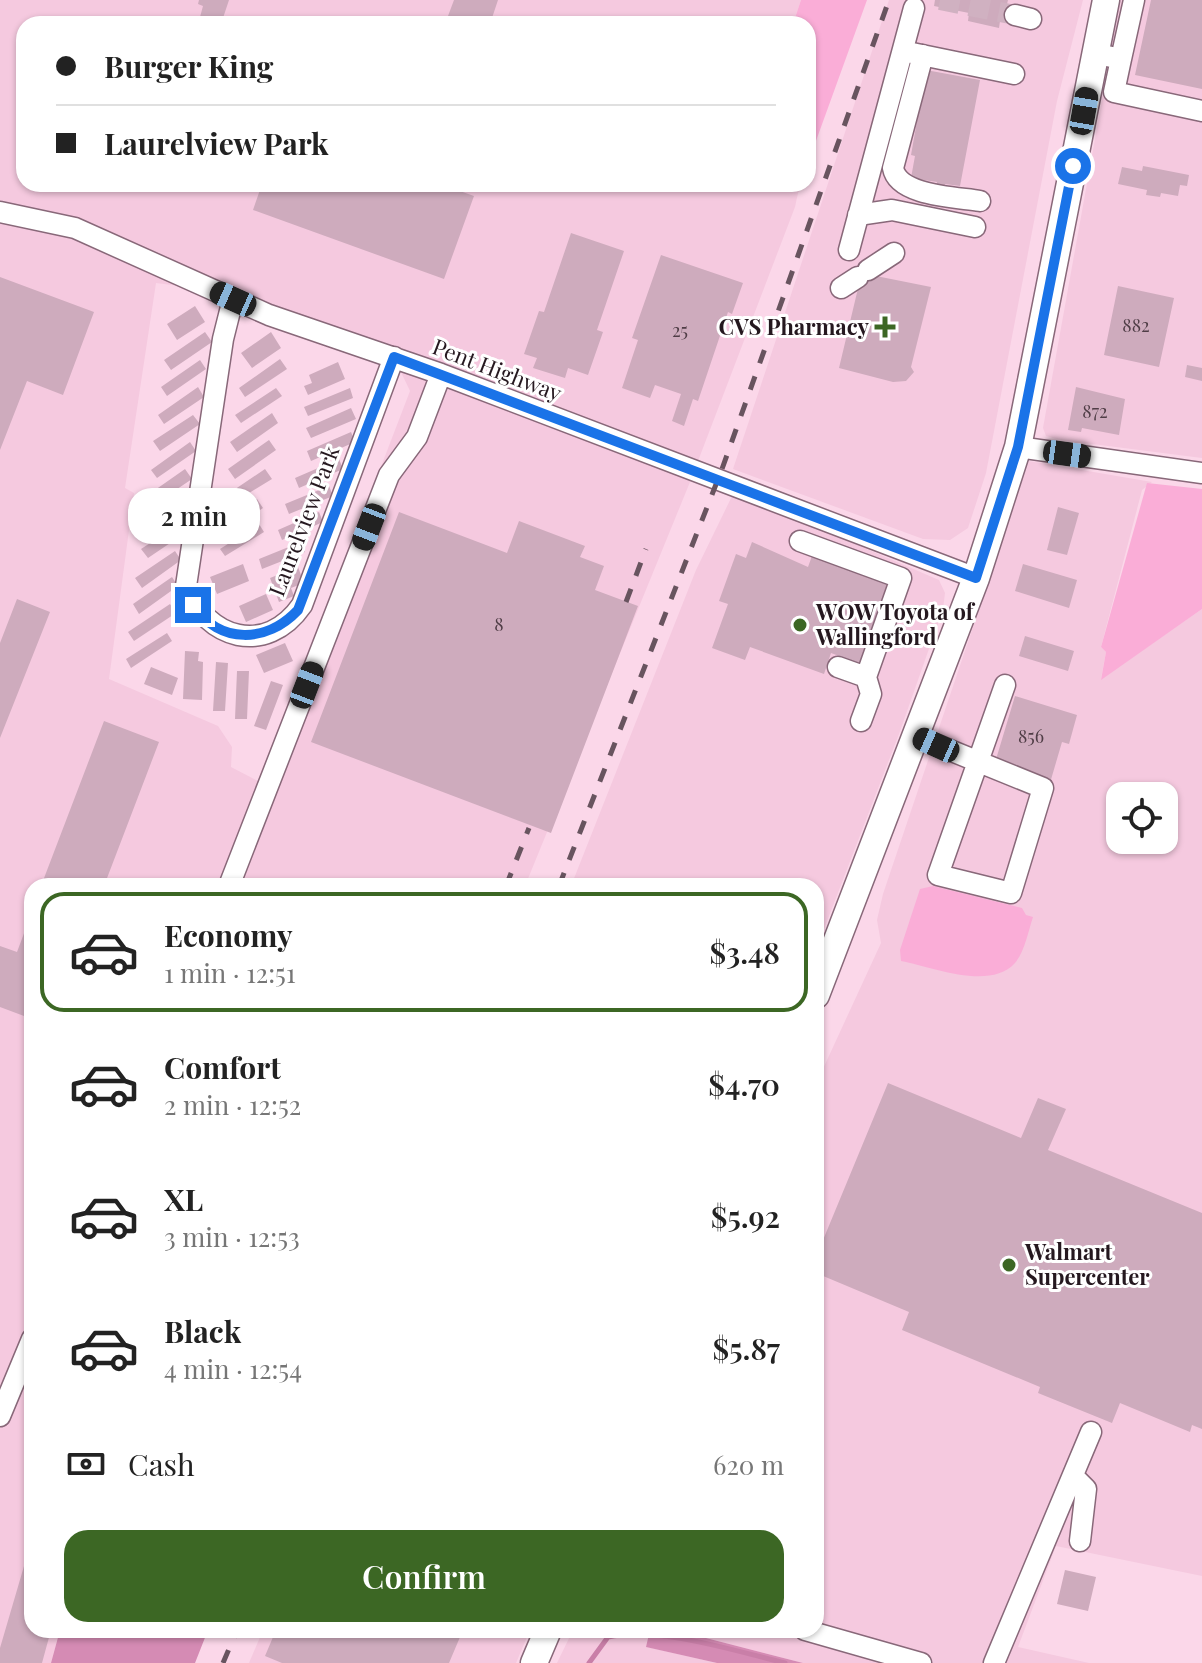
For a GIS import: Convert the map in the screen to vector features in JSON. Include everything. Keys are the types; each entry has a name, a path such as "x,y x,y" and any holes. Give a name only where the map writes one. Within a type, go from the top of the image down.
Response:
{"main road":[{"path":"824,958 976,578 1018,447 1108,56 1106,0"},
{"path":"534,1663 545,1638"}],"street":[{"path":"1134,0 1108,56 1114,92 1202,111"},
{"path":"849,250 858,215 886,156 914,53 914,8"},
{"path":"914,53 1014,74"},
{"path":"886,156 899,183 980,201"},
{"path":"858,215 892,210 975,227"},
{"name":"Pent Highway","path":"0,212 75,228 233,299 441,374 976,578"},
{"path":"856,278 894,253"},
{"name":"Laurelview Park","path":"233,299 223,339 186,586 198,612 226,632 246,636 267,633 288,621 302,605 394,357"},
{"path":"232,878 389,475 417,437 441,374"},
{"path":"1018,447 1202,473"},
{"path":"800,541 901,578 866,677 871,694 861,721"},
{"path":"838,667 866,677"},
{"path":"915,736 977,763 1043,788 1011,893 938,875 977,763 1005,685"},
{"path":"0,1416 24,1358"},
{"path":"994,1663 1091,1432"},
{"path":"1073,1476 1086,1489 1080,1541"},
{"path":"824,1635 921,1663"}],"shaded area":[{"path":"0,0 801,0 796,16 16,16 16,192 798,192 690,482 528,878 24,878 24,1638 58,1638 51,1663 0,1663","holes":["156,283 180,286 400,370 410,391 260,782 231,767 232,747 218,726 109,679 134,493 125,488"]},
{"path":"801,0 867,0 816,141 816,16 796,16"},
{"path":"889,0 1083,0 1057,101 986,473 968,528 950,540 923,539 733,469"},
{"path":"1120,0 1202,0 1202,458 1061,440 1046,436 1043,428"},
{"path":"1029,461 1152,482 1142,490 1101,647 1106,652 1101,679 1202,609 1202,1576 1056,1546 1018,1647 1089,1663 803,1663 706,1638 824,1638 824,1067 881,943 877,920 883,894"},
{"path":"1147,483 1202,489 1202,609 1101,680 1106,652 1101,647"},
{"path":"734,492 939,580 945,593 943,609 899,734 824,929 824,878 574,878 696,570"},
{"path":"933,886 1022,908 1026,915 1033,917 1024,947 1015,963 1004,971 976,976 901,961 900,950 920,889"},
{"path":"58,1638 205,1638 195,1663 51,1663"},
{"path":"260,1638 527,1638 516,1663 249,1663"},
{"path":"569,1638 649,1638 647,1647 717,1663 557,1663"},
{"path":"648,1638 706,1638 803,1663 717,1663 646,1647"}],"building":[{"path":"199,0 229,0 224,16 200,16 203,6 198,4"},
{"path":"454,0 498,0 493,16 448,16"},
{"path":"935,0 1008,0 1007,4 1017,6 1013,23 1000,21 999,28 968,21 969,13 934,6"},
{"path":"1151,0 1202,0 1202,89 1135,75"},
{"path":"926,70 980,80 960,186 945,184 944,189 936,188 937,182 911,178 915,156 911,155"},
{"path":"1143,166 1189,175 1187,186 1180,185 1178,196 1161,193 1160,197 1146,195 1147,190 1118,184 1122,167 1142,171"},
{"path":"259,192 463,192 474,196 444,279 253,210"},
{"path":"571,233 624,251 597,330 603,332 588,375 568,368 565,378 533,368 537,358 524,354 539,311 544,312"},
{"path":"661,255 743,283 732,314 728,312 698,401 693,399 684,426 672,421 681,394 655,385 650,398 622,388 638,340 632,338"},
{"name":"CVS Pharmacy","path":"863,264 876,276 931,287 911,367 914,372 906,381 893,382 839,368 860,280 854,270"},
{"path":"0,277 94,312 63,395 27,381 0,450"},
{"path":"1118,286 1174,298 1159,367 1104,355"},
{"path":"195,306 205,322 177,340 167,324"},
{"path":"205,332 212,342 171,370 164,360"},
{"path":"271,332 281,348 252,368 241,353"},
{"path":"280,359 287,369 245,397 239,388"},
{"path":"200,360 206,369 167,396 161,387"},
{"path":"338,362 345,379 308,395 304,386 312,383 309,375"},
{"path":"1187,365 1202,368 1202,381 1185,377"},
{"path":"198,387 204,397 164,424 158,415"},
{"path":"1076,387 1125,399 1119,435 1082,428 1081,432 1068,430"},
{"path":"276,388 282,396 241,423 235,415"},
{"path":"350,388 353,398 308,416 304,407"},
{"path":"351,408 356,419 311,438 306,428"},
{"path":"272,413 278,423 237,452 230,442"},
{"path":"193,415 200,424 160,451 153,441"},
{"path":"351,432 355,442 311,461 307,451"},
{"path":"269,440 276,450 235,479 228,469"},
{"path":"190,442 196,451 157,478 151,470"},
{"path":"339,459 343,469 299,488 295,478"},
{"path":"185,469 192,479 152,506 145,497"},
{"path":"265,469 272,479 231,504 225,496"},
{"path":"329,486 333,496 289,514 285,504"},
{"path":"184,497 190,507 149,534 143,524"},
{"path":"257,499 263,508 228,532 222,523"},
{"path":"1058,507 1079,513 1067,555 1047,550"},
{"path":"319,512 323,522 282,540 278,530"},
{"path":"399,512 507,553 519,521 585,546 580,557 604,566 595,590 638,606 551,833 311,742"},
{"path":"179,524 185,533 148,558 141,549"},
{"path":"259,524 264,532 225,556 220,549"},
{"path":"301,542 305,552 262,569 259,559"},
{"name":"WOW Toyota of Wallingford","path":"752,542 808,567 812,556 894,585 864,665 831,653 824,674 750,647 745,660 712,648 728,604 719,601 736,554 746,558"},
{"path":"175,551 181,560 142,588 135,578"},
{"path":"243,564 249,581 217,594 210,577"},
{"path":"1023,564 1077,580 1069,608 1015,591"},
{"path":"298,567 304,583 291,588 294,596 279,602 270,578"},
{"path":"172,577 178,586 139,614 133,604"},
{"path":"266,594 273,610 246,622 239,606"},
{"path":"17,599 50,612 0,738 0,643"},
{"path":"170,604 176,613 134,641 128,632"},
{"path":"167,633 172,641 131,668 126,659"},
{"path":"1025,636 1074,651 1068,671 1019,656"},
{"path":"285,643 293,661 264,673 256,655"},
{"path":"185,651 199,652 198,661 203,662 202,700 183,699"},
{"path":"216,662 228,663 225,711 213,711"},
{"path":"151,667 178,678 172,695 144,684"},
{"path":"237,671 249,671 247,719 235,719"},
{"path":"271,681 283,685 266,730 254,726"},
{"path":"1015,696 1077,715 1069,744 1062,742 1050,783 994,766"},
{"path":"104,721 159,742 107,878 44,878"},
{"path":"24,933 24,1016 0,1007 0,946 17,952"},
{"name":"Walmart Supercenter","path":"888,1083 1021,1138 1038,1098 1066,1109 1048,1150 1202,1213 1202,1429 1192,1425 1190,1432 1120,1403 1112,1423 1038,1393 1040,1387 902,1330 909,1312 824,1276 824,1238"},
{"path":"24,1566 24,1638 49,1638 42,1663 0,1663 0,1648"},
{"path":"1065,1570 1096,1577 1088,1611 1057,1604"},
{"path":"273,1638 460,1638 449,1663 282,1663 265,1656"}],"waterway":[{"path":"589,1663 607,1638"},
{"path":"679,1638 785,1663"}],"tunnel":[{"path":"940,0 1015,15"}],"railway":[{"path":"562,878 722,469 889,0"},
{"path":"626,602 646,549"},
{"path":"509,878 529,828"},
{"path":"223,1663 234,1638"}],"place":[{"name":"CVS Pharmacy","path":"885,327"},
{"name":"WOW Toyota of Wallingford","path":"800,625"},
{"name":"Walmart Supercenter","path":"1009,1265"}],"route":[{"path":"193,605 203,618 219,629 246,636 276,629 298,610 394,357 976,578 1018,447 1073,166"}]}
